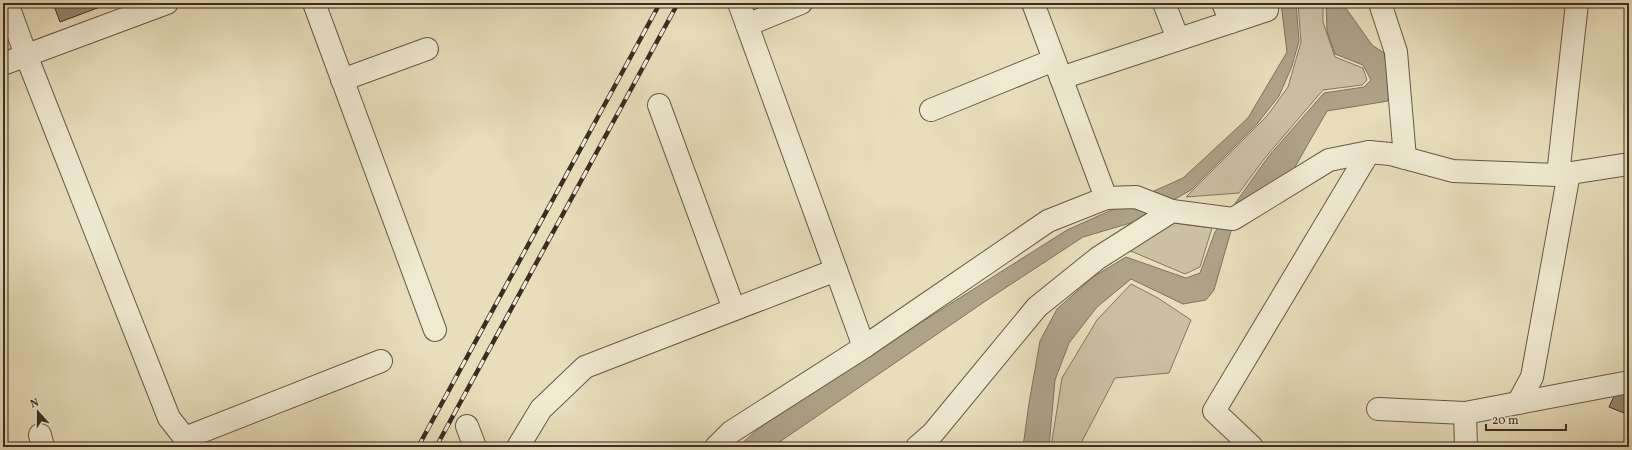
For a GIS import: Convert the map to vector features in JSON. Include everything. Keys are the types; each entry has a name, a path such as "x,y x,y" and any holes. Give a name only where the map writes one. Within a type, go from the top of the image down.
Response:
{"street":[{"path":"7,3 26,55 169,418 189,443 381,362"},
{"path":"3,64 167,3"},
{"path":"314,3 435,330"},
{"path":"739,3 864,347"},
{"path":"747,25 801,3"},
{"path":"1033,3 1106,198"},
{"path":"1164,3 1178,39"},
{"path":"1380,3 1396,52 1405,158"},
{"path":"1518,403 1532,378 1564,174 1578,3"},
{"path":"931,110 1058,69 1178,39 1227,12 1268,10"},
{"path":"342,80 427,49"},
{"path":"660,105 734,309"},
{"path":"1252,447 1214,411 1368,152"},
{"path":"716,447 731,432 864,347 1048,220 1106,198 1136,197 1172,211 1232,219 1329,160 1368,152 1390,154 1453,171 1564,174 1629,164"},
{"path":"917,447 933,433 1037,307 1098,258 1172,211"},
{"path":"518,447 541,409 585,366 836,270"},
{"path":"1378,409 1465,413 1629,382"},
{"path":"1465,413 1466,447"},
{"path":"467,426 475,447"}],"shaded area":[{"path":"1281,3 1296,3 1299,41 1292,66 1279,96 1257,124 1191,190 1134,222 1083,237 990,298 772,447 738,447 770,418 1067,230 1183,178 1248,118 1287,52"},
{"path":"1298,3 1323,3 1323,22 1335,57 1363,68 1367,80 1362,85 1323,90 1264,159 1239,193 1186,197 1267,116 1288,87 1301,42"},
{"path":"1326,3 1345,3 1345,7 1372,45 1384,53 1390,86 1388,101 1327,111 1292,172 1260,198 1231,231 1214,290 1206,300 1183,304 1131,279 1097,307 1069,343 1055,380 1049,447 1023,447 1040,341 1057,309 1093,277 1126,257 1186,278 1200,273 1215,232 1268,157 1324,93 1364,87 1371,80 1363,65 1335,54 1327,31"},
{"path":"1173,223 1212,228 1200,267 1185,274 1126,249"},
{"path":"1131,284 1158,298 1191,320 1169,373 1115,378 1079,447 1051,447 1062,378 1097,320"}],"building":[{"path":"53,3 99,3 100,7 60,22"},
{"path":"107,3 121,3 109,8"},
{"path":"1629,386 1629,415 1609,407 1618,388"}],"railway":[{"path":"418,447 660,3"},
{"path":"436,447 678,3"}]}
